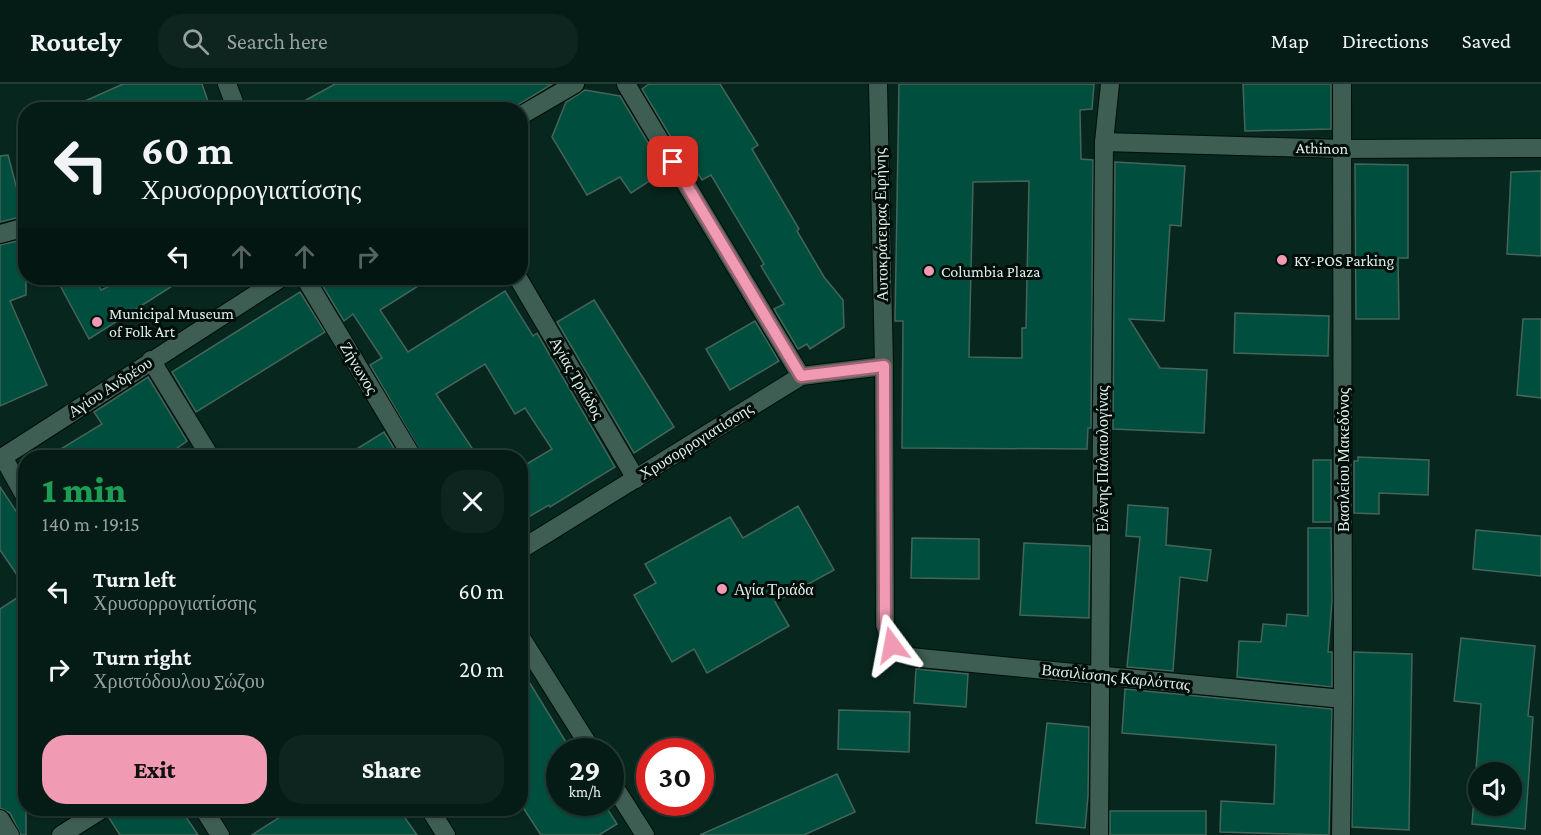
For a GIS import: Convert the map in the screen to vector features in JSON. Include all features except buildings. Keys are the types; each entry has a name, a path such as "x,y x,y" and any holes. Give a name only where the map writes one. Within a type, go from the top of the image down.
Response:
{"street":[{"path":"227,84 234,102"},
{"path":"528,111 575,84"},
{"path":"626,84 801,376"},
{"name":"Αυτοκράτειρας Ειρήνης","path":"878,84 884,366 885,625 892,645"},
{"name":"Ελένης Παλαιολογίνας","path":"1100,835 1104,142 1110,84"},
{"name":"Βασιλείου Μακεδόνος","path":"1341,835 1343,699 1342,84"},
{"name":"Athinon","path":"1104,142 1343,149 1541,148"},
{"path":"0,234 18,229"},
{"name":"Αγίου Ανδρέου","path":"1,458 270,285"},
{"name":"Ζήνωνος","path":"309,285 407,450"},
{"name":"Αγίας Τριάδος","path":"522,285 636,479"},
{"path":"151,360 206,450"},
{"name":"Χρυσορρογιατίσσης","path":"528,545 801,376 884,366"},
{"path":"1,458 18,485"},
{"name":"Βασιλίσσης Καρλόττας","path":"892,645 910,657 1343,699"},
{"path":"528,649 584,738"},
{"path":"624,802 645,835"},
{"path":"61,835 91,816"},
{"path":"208,816 220,835"},
{"path":"434,816 446,835"},
{"path":"0,819 10,835"}],"place":[{"name":"KY-POS Parking","path":"1282,260"},
{"name":"Columbia Plaza","path":"929,271"},
{"name":"Municipal Museum of Folk Art","path":"97,322"},
{"name":"Αγία Τριάδα","path":"722,589"}],"route":[{"path":"673,162 801,376 884,366 885,625 892,645"}]}
